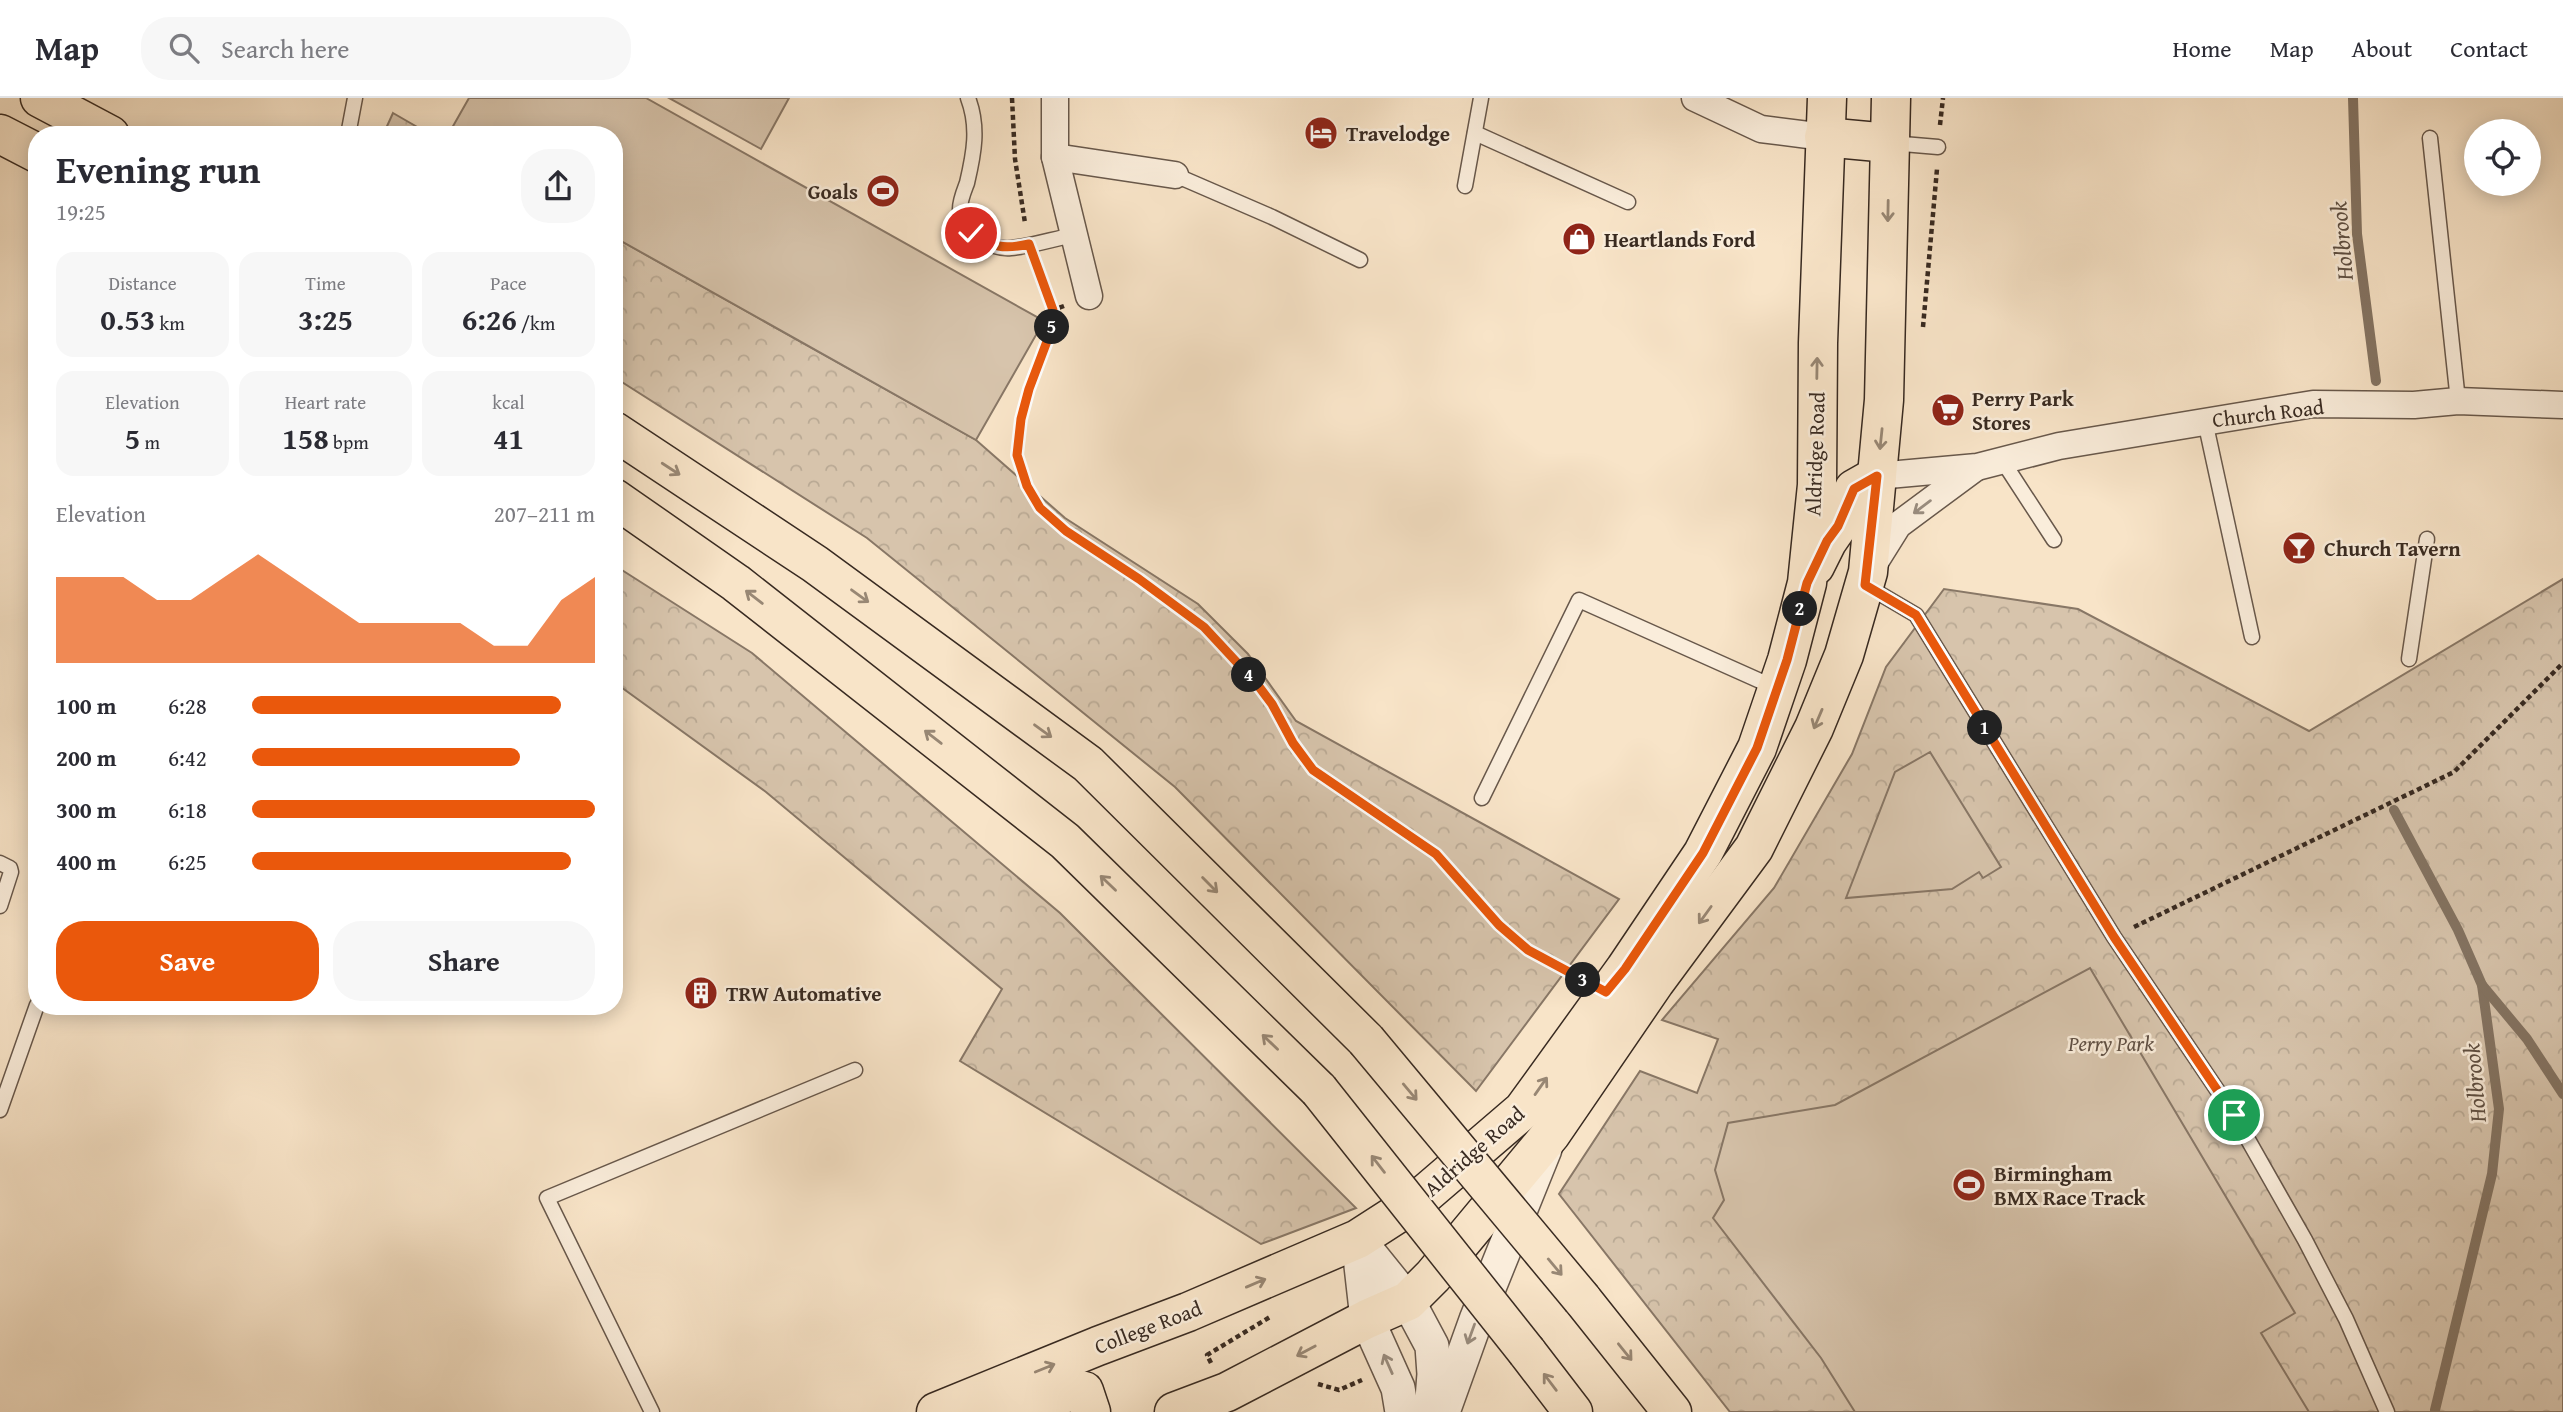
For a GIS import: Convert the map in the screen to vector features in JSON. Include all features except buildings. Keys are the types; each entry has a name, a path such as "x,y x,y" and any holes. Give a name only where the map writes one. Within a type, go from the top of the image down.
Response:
{"main road":[{"path":"40,98 93,126"},
{"name":"Aldridge Road","path":"1359,1239 1417,1201 1523,1110 1625,969 1703,853 1757,748 1778,688 1807,583 1817,485 1817,355 1827,98"},
{"name":"Aldridge Road","path":"1367,1319 1408,1301 1433,1276 1551,1134 1655,982 1754,848 1814,728 1844,656 1867,579 1885,400 1891,98"},
{"path":"0,134 28,148"},
{"path":"1824,137 1889,143"},
{"path":"623,437 815,564 1088,764 1366,1040 1582,1299 1672,1412"},
{"path":"1807,583 1827,541 1838,526 1854,489 1877,476"},
{"path":"623,504 736,583 1065,841 1319,1090 1573,1412"},
{"name":"College Road","path":"936,1412 1188,1312 1359,1239"},
{"path":"1174,1412 1227,1392 1367,1319"},
{"path":"992,1412 1079,1390 1084,1391 1091,1412"}],"street":[{"path":"1055,98 1055,157 1089,296"},
{"path":"1695,98 1761,128 1824,137"},
{"path":"1055,157 1175,174"},
{"name":"Church Road","path":"1877,476 1989,463 2059,446 2313,404 2377,405 2458,401 2563,405"},
{"name":"Church Road","path":"1867,579 1898,525 1989,463"},
{"name":"Aldridge Road","path":"1443,1412 1476,1320 1551,1134"},
{"path":"1359,1239 1408,1301 1432,1346 1434,1374 1431,1412"},
{"path":"1359,1239 1367,1319 1394,1378 1402,1412"}],"lane":[{"path":"350,126 355,98"},
{"path":"968,98 975,126 975,149 960,208 962,221 971,233 992,245 1009,248 1074,235"},
{"path":"1465,186 1481,98"},
{"path":"1475,133 1629,202"},
{"path":"2430,138 2458,401"},
{"path":"1889,143 1938,147"},
{"path":"1175,174 1360,260"},
{"path":"2205,421 2252,637"},
{"path":"1989,463 2054,540"},
{"path":"2409,659 2427,539"},
{"path":"1867,579 1916,615 2114,937 2247,1138 2346,1319 2387,1412"},
{"path":"1482,797 1579,600 1778,688"},
{"path":"0,863 10,868 11,872 0,906"},
{"path":"0,1110 33,1015"},
{"path":"652,1412 547,1198 855,1070"}],"path":[{"path":"1012,98 1015,159 1029,244 1053,310 1052,328 1029,389 1021,419 1017,455 1027,486 1040,508 1066,531 1139,579 1204,627 1257,684 1313,770 1436,854 1499,925 1528,950 1606,992"},
{"path":"1053,310 1089,296"},
{"path":"2114,937 2454,772 2563,663"}],"green space":[{"path":"469,98 646,98 1044,321 976,440 623,242 623,126 453,126"},
{"path":"669,98 789,98 761,149"},
{"path":"393,113 415,126 387,126"},
{"path":"623,242 976,440 1065,518 1198,604 1248,654 1296,721 1619,899 1476,1091 1175,787 867,538 623,383"},
{"path":"623,571 752,653 1060,913 1356,1208 1261,1244 960,1061 1002,989 766,792 623,689"},
{"name":"Perry Park","path":"2563,579 2563,1412 1730,1412 1559,1194 1640,1071 1697,1093 1718,1039 1662,1020 1774,888 1852,754 1886,667 1944,589 2078,609 2309,731"},
{"path":"1930,752 2001,867 1983,878 1979,872 1952,889 1846,898 1895,772"},
{"name":"Birmingham BMX Race Track","path":"2090,968 2295,1313 2261,1333 2309,1412 1855,1412 1821,1358 1713,1218 1724,1200 1715,1170 1728,1123 1835,1105"}],"waterway":[{"name":"Holbrook","path":"2353,98 2357,234 2376,381"},
{"name":"Holbrook","path":"2394,810 2458,930 2482,985 2499,1109 2492,1174 2435,1410"},
{"path":"2482,985 2527,1039 2563,1094"}],"place":[{"name":"Travelodge","path":"1321,133"},
{"name":"Goals","path":"883,191"},
{"name":"Heartlands Ford","path":"1579,239"},
{"name":"Perry Park Stores","path":"1948,410"},
{"name":"Church Tavern","path":"2299,548"},
{"name":"TRW Automative","path":"701,993"},
{"name":"Birmingham BMX Race Track","path":"1969,1185"}],"route":[{"path":"971,233 992,245 1009,248 1029,244 1053,310 1052,328 1043,358 1029,389 1021,419 1017,455 1027,486 1040,508 1066,531 1139,579 1204,627 1257,684 1313,770 1436,854 1499,925 1528,950 1606,992 1625,969 1703,853 1757,748 1787,660 1807,583 1827,541 1838,526 1854,489 1877,476 1865,585 1916,615 2114,937 2234,1115"}]}
